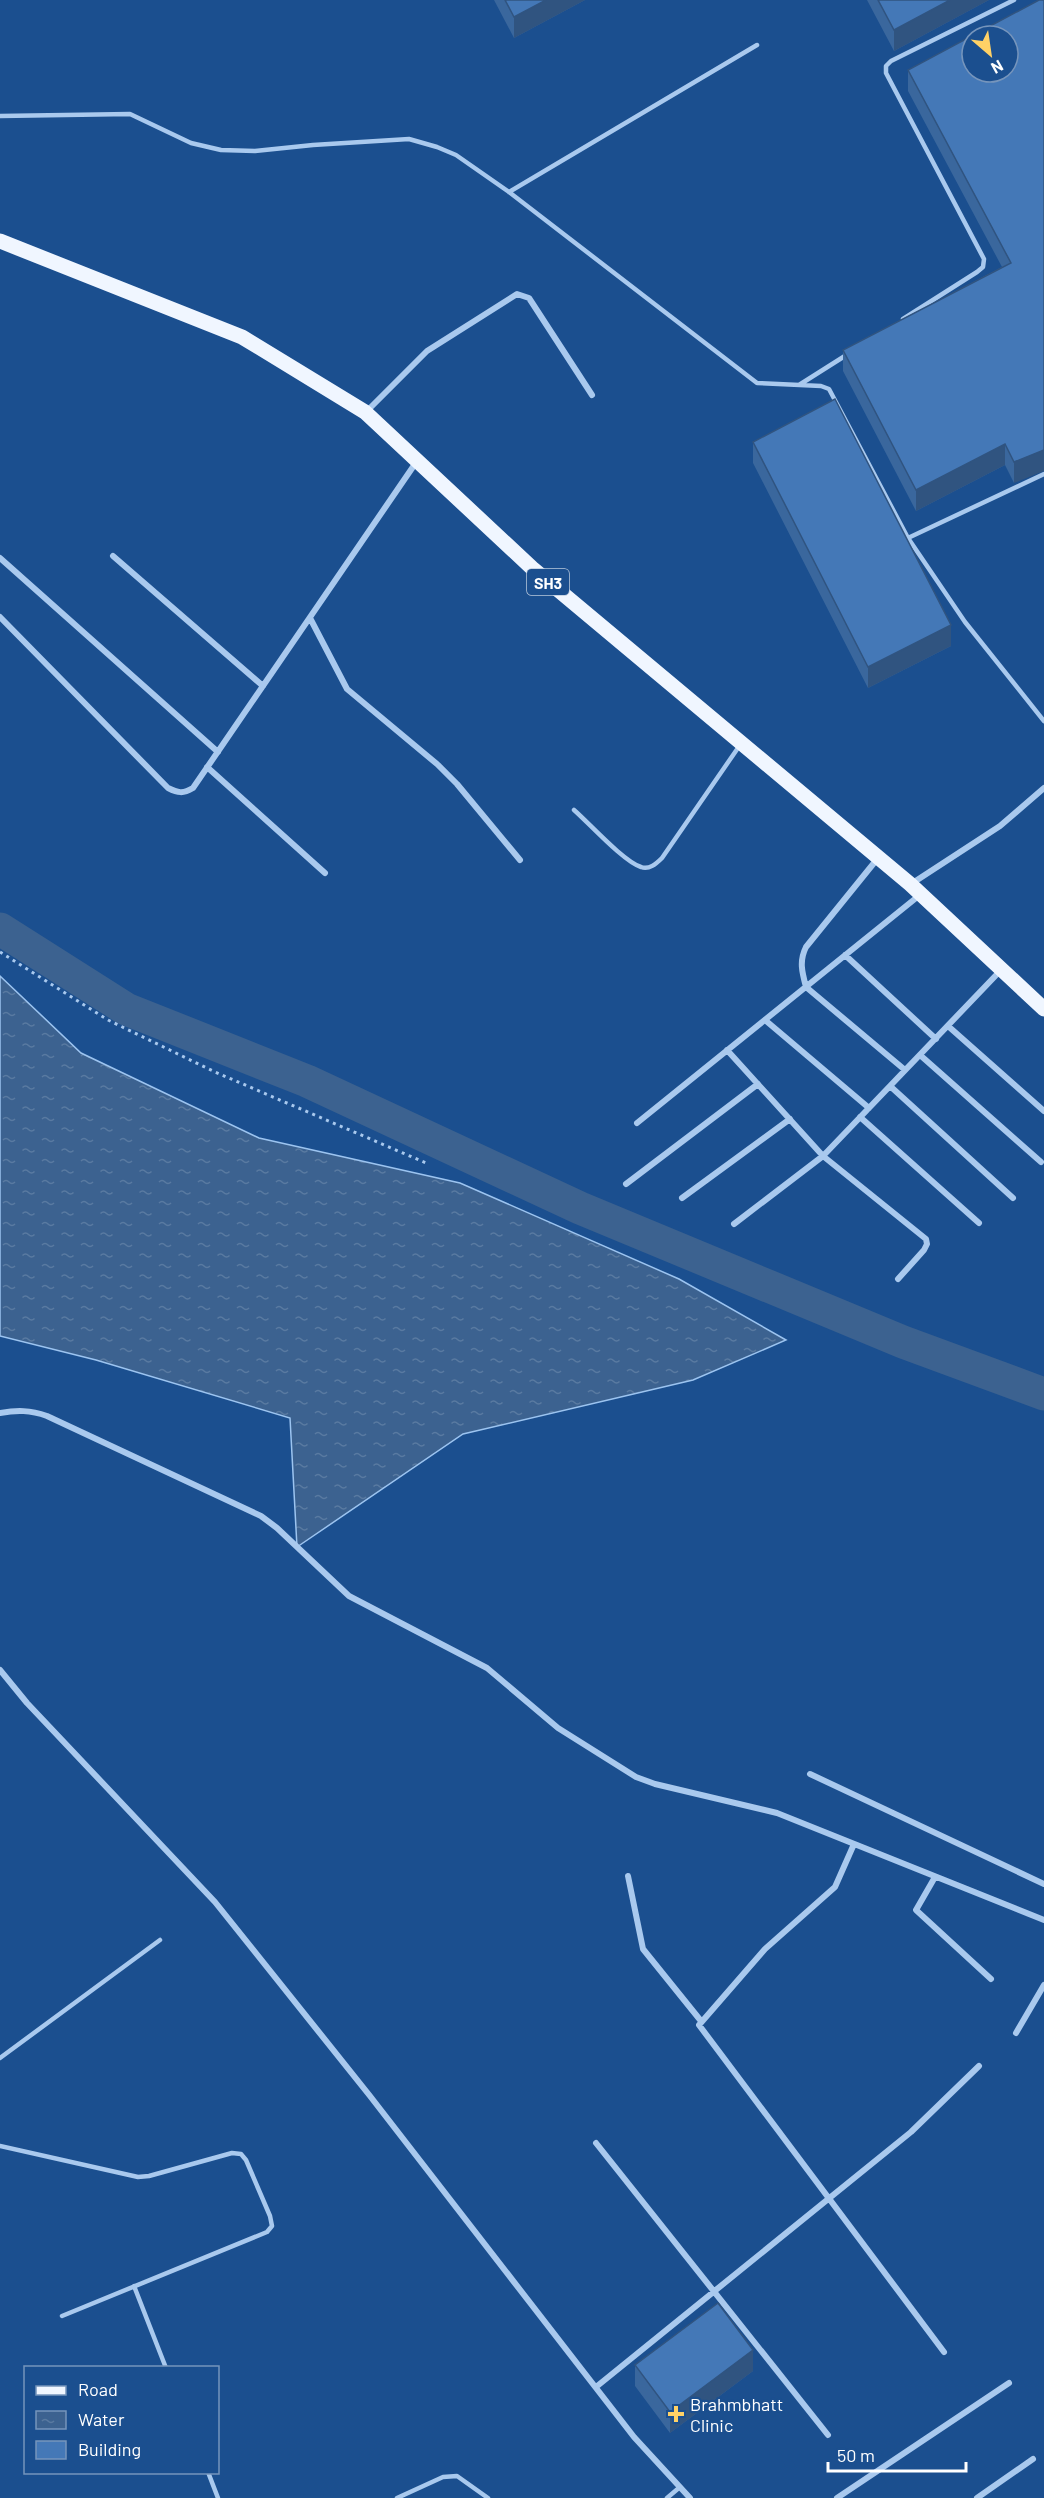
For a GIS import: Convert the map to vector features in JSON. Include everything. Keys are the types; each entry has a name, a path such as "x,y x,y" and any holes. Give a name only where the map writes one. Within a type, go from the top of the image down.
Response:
{"main road":[{"name":"SH3","path":"0,242 242,337 365,412 532,568 916,889 1044,1009"}],"street":[{"path":"365,412 428,351 518,294 529,298 592,394"},
{"path":"0,617 168,788 177,793 186,792 193,788 418,461"},
{"path":"113,556 263,686"},
{"path":"0,558 218,752"},
{"path":"309,618 347,690 444,770 520,860"},
{"path":"207,767 325,873"},
{"path":"637,1123 845,955 916,889 1000,826 1044,788"},
{"path":"878,857 806,947 802,956 801,969 806,987 905,1070"},
{"path":"845,955 936,1039"},
{"path":"734,1224 823,1156 1002,969"},
{"path":"765,1020 869,1108"},
{"path":"948,1026 1044,1111"},
{"path":"727,1050 823,1156 926,1239 927,1244 924,1250 898,1278"},
{"path":"920,1055 1041,1162"},
{"path":"626,1184 758,1084"},
{"path":"890,1086 1013,1198"},
{"path":"860,1118 979,1223"},
{"path":"682,1198 790,1119"},
{"path":"0,1413 18,1410 47,1416 261,1516 277,1528 349,1596 487,1668 558,1728 636,1777 655,1785 777,1813 1044,1920"},
{"path":"0,1670 27,1703 215,1902 370,2096 634,2437 690,2498"},
{"path":"810,1774 1044,1884"},
{"path":"854,1845 835,1887 765,1949 699,2025 944,2352"},
{"path":"628,1876 643,1949 701,2021"},
{"path":"935,1877 916,1910 991,1979"},
{"path":"1016,2033 1044,1985"},
{"path":"596,2387 911,2132 979,2066"},
{"path":"596,2143 828,2434"},
{"path":"837,2498 1010,2383"},
{"path":"976,2498 1032,2459"}],"lane":[{"path":"897,323 977,273 983,267 984,259 886,73 886,66 891,61 1014,0"},
{"path":"509,192 757,45"},
{"path":"0,116 130,114 191,143 221,150 255,151 313,145 409,140 437,147 456,155 509,192 757,383 821,386 829,389 908,538 964,622 1044,722"},
{"path":"798,385 858,348"},
{"path":"908,538 1044,474"},
{"path":"574,810 628,860 642,868 653,866 662,858 742,743"},
{"path":"0,2058 160,1940"},
{"path":"0,2146 138,2177 232,2153 241,2154 246,2160 270,2216 272,2226 267,2232 62,2316"},
{"path":"134,2286 166,2366"},
{"path":"209,2474 218,2498"},
{"path":"397,2498 443,2477 457,2476 488,2498"},
{"path":"667,2498 680,2487"}],"path":[{"path":"0,952 108,1020 214,1072 426,1163"}],"water":[{"path":"0,976 81,1053 259,1138 460,1183 679,1279 786,1340 693,1380 463,1434 297,1547 290,1418 96,1360 0,1336"}],"building":[{"path":"505,0 546,0 514,17"},
{"path":"878,0 950,0 894,30"},
{"path":"1039,0 1044,0 1044,450 1014,462 1005,444 916,490 843,350 1011,263 908,70 960,42 960,84 1020,84 1020,24 994,24"},
{"path":"835,399 951,625 868,667 753,442"},
{"path":"718,2303 753,2350 670,2412 635,2365"}],"waterway":[{"path":"0,929 126,1009 307,1081 580,1208 903,1342 1044,1394"}],"place":[{"name":"Brahmbhatt Clinic","path":"676,2414"}]}
